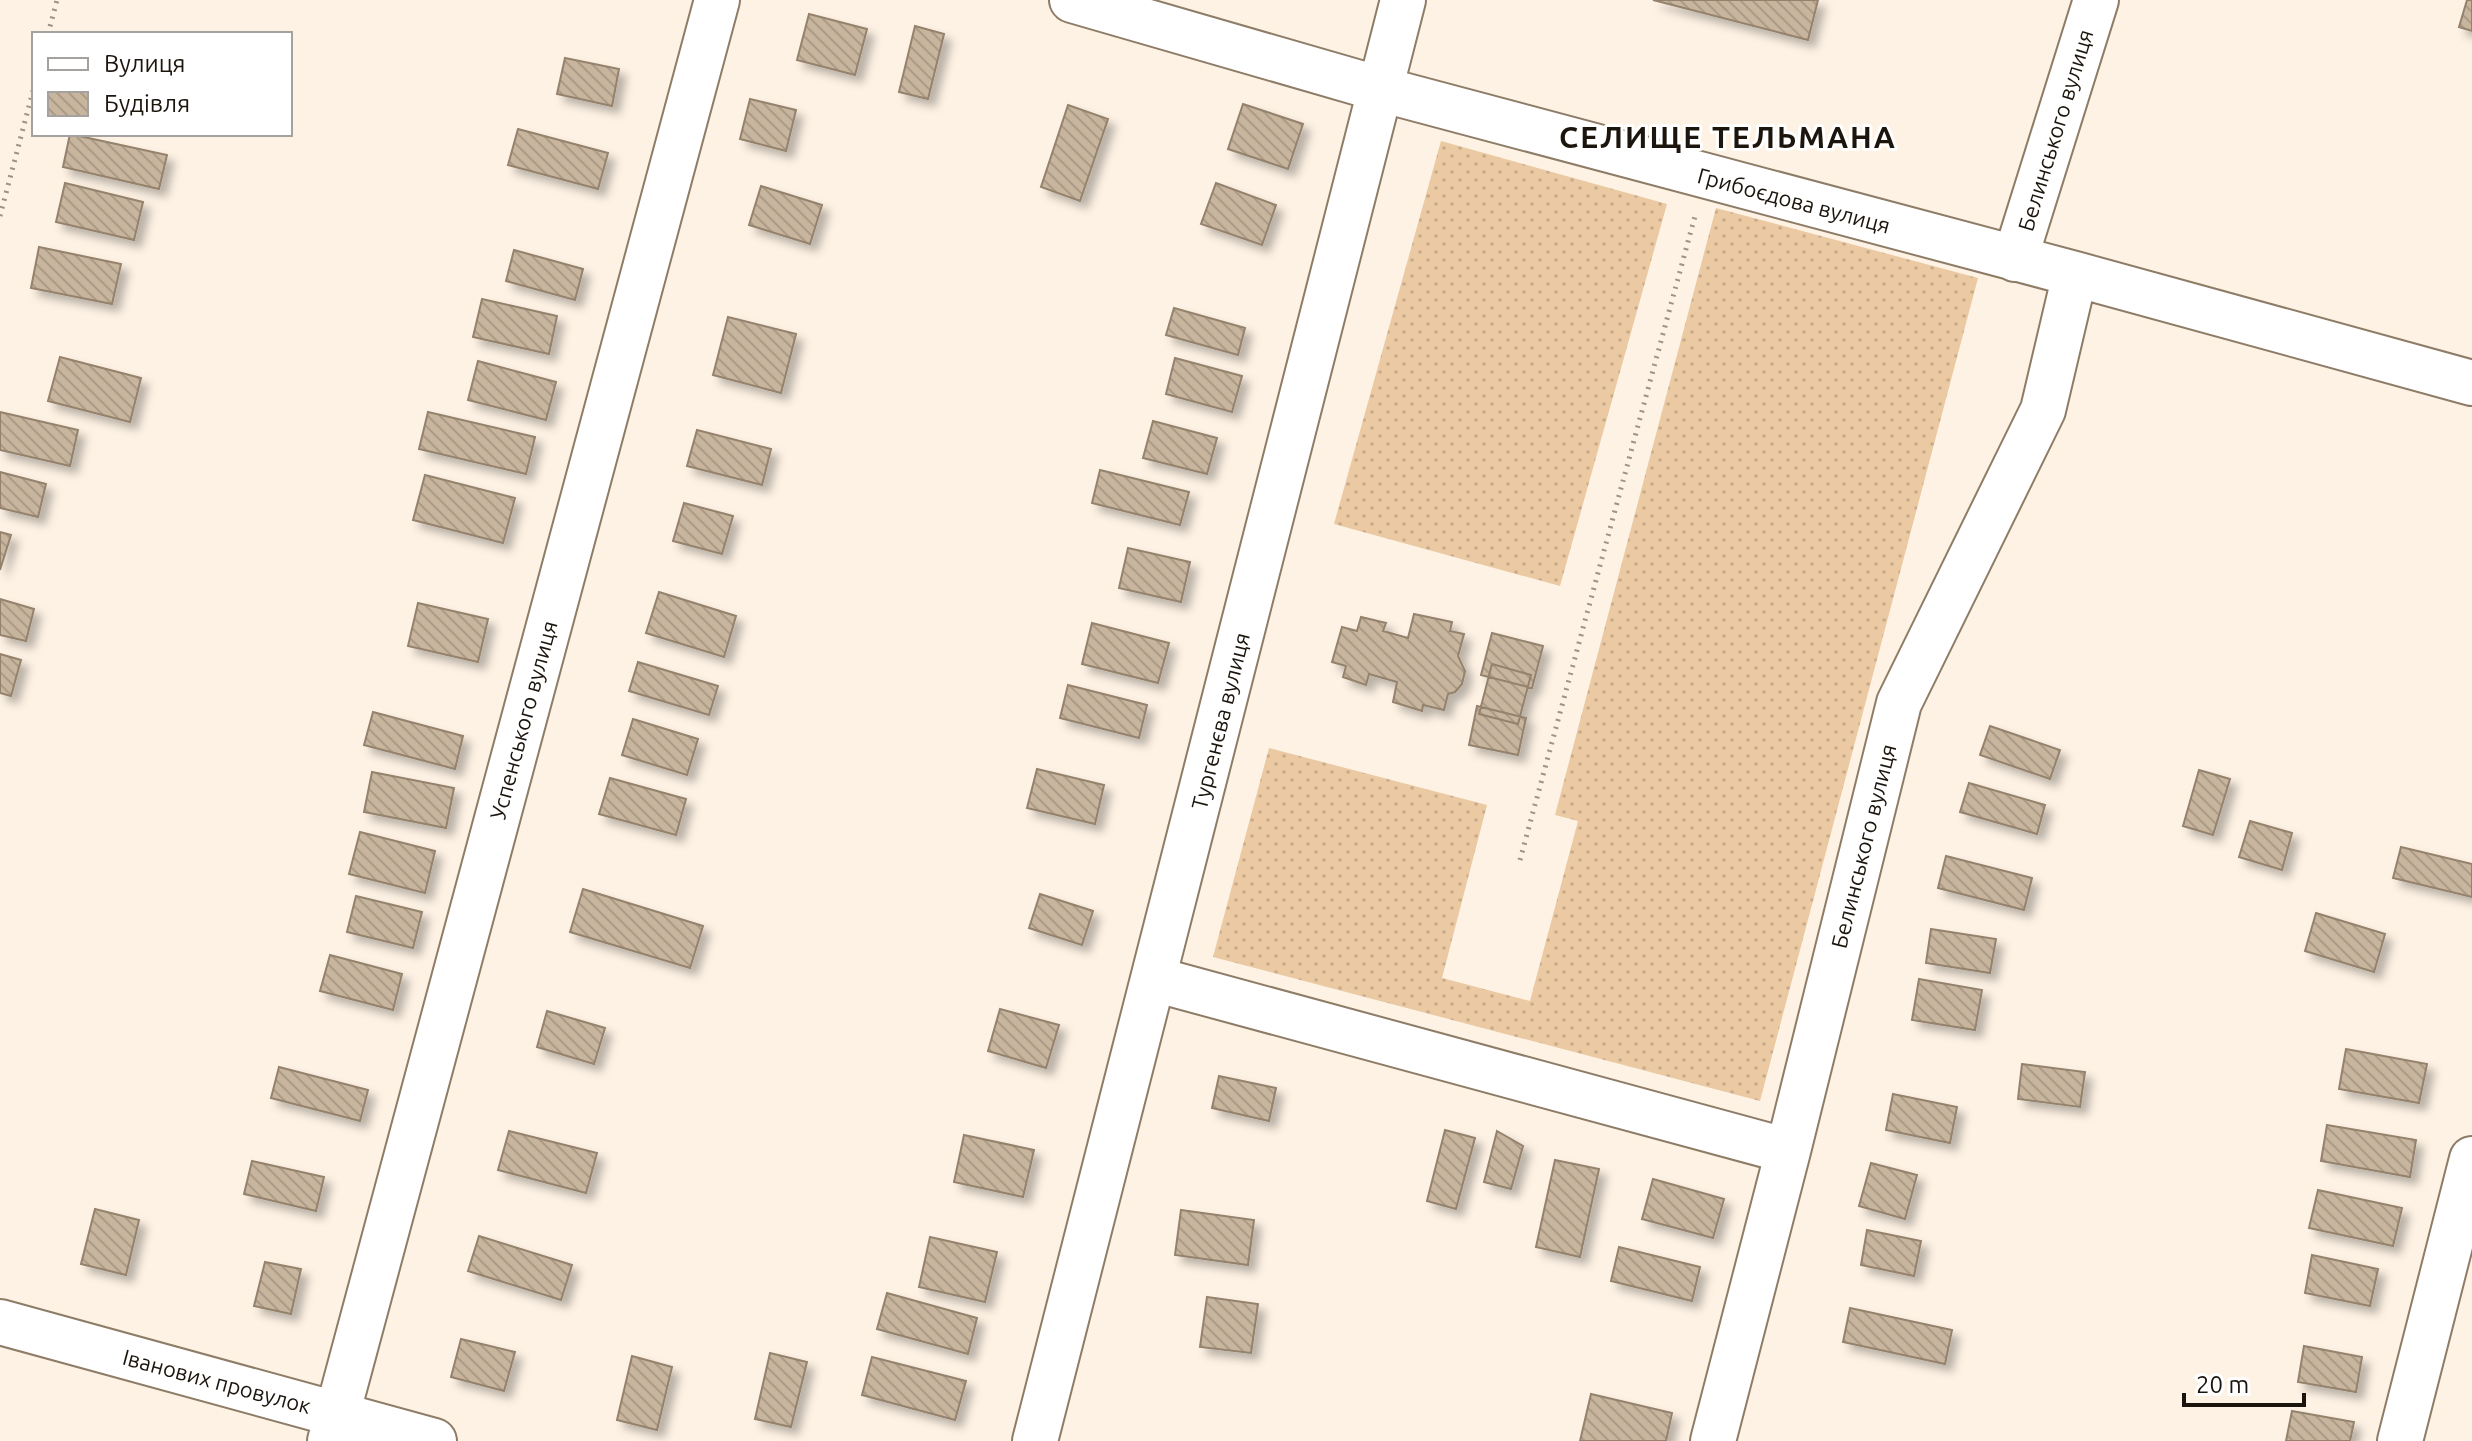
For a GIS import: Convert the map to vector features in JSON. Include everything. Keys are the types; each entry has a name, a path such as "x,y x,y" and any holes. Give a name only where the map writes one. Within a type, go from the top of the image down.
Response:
{"street":[{"name":"Успенського вулиця","path":"334,1428 717,0"},
{"name":"Грибоєдова вулиця","path":"1072,0 1380,89 2472,383"},
{"name":"Тургенєва вулиця","path":"1035,1441 1403,0"},
{"name":"Белинського вулиця","path":"2015,259 2096,0"},
{"name":"Белинського вулиця","path":"1713,1441 1899,703 2043,410 2075,274"},
{"path":"1154,979 1788,1151"},
{"path":"2400,1441 2472,1159"},
{"name":"Іванових провулок","path":"0,1322 334,1428 434,1441"}],"path":[{"path":"49,32 57,0"},
{"path":"0,216 32,95"},
{"path":"1520,860 1706,176"}],"shaded area":[{"path":"1441,141 1667,204 1560,586 1334,524"},
{"path":"1716,208 1978,278 1760,1101 1213,957 1269,748 1487,805 1442,978 1530,1001 1578,821 1555,815"}],"building":[{"path":"1653,0 1818,0 1808,40"},
{"path":"2467,0 2472,0 2472,31 2459,27"},
{"path":"809,14 867,29 855,75 797,60"},
{"path":"915,26 944,34 928,99 899,92"},
{"path":"565,58 619,69 612,106 557,94"},
{"path":"750,99 796,110 786,151 740,139"},
{"path":"1243,104 1303,124 1288,169 1228,149"},
{"path":"1068,105 1108,119 1080,201 1041,187"},
{"path":"518,129 608,153 598,189 508,165"},
{"path":"70,136 167,155 159,189 63,167"},
{"path":"65,183 143,202 134,240 56,222"},
{"path":"1216,183 1276,205 1262,245 1201,224"},
{"path":"761,186 822,205 810,244 749,225"},
{"path":"39,247 121,264 112,304 31,288"},
{"path":"514,250 583,269 575,300 506,281"},
{"path":"482,299 557,316 549,354 473,337"},
{"path":"1174,308 1245,328 1238,355 1166,335"},
{"path":"728,317 796,334 781,393 713,375"},
{"path":"60,357 141,378 130,422 48,401"},
{"path":"1175,358 1242,376 1232,412 1166,394"},
{"path":"478,361 556,382 546,420 468,400"},
{"path":"0,412 78,430 70,466 0,450"},
{"path":"428,412 535,437 526,474 419,449"},
{"path":"1153,421 1217,438 1207,474 1143,458"},
{"path":"697,430 771,449 762,485 687,466"},
{"path":"1100,470 1189,492 1180,525 1092,503"},
{"path":"0,472 46,484 38,517 0,508"},
{"path":"425,475 515,498 503,543 413,520"},
{"path":"684,503 733,516 722,554 673,541"},
{"path":"0,532 11,535 0,570"},
{"path":"1128,548 1190,562 1181,602 1119,588"},
{"path":"659,592 736,616 724,657 646,633"},
{"path":"0,599 34,609 26,641 0,635"},
{"path":"418,603 488,619 478,662 408,646"},
{"path":"1414,614 1452,622 1450,631 1464,634 1458,656 1465,671 1462,684 1455,692 1448,694 1444,710 1423,705 1422,711 1393,702 1397,682 1369,674 1366,685 1343,677 1346,666 1332,662 1342,627 1357,631 1361,617 1386,623 1383,631 1408,638"},
{"path":"1092,623 1169,643 1158,683 1082,664"},
{"path":"1492,633 1543,646 1532,688 1481,675"},
{"path":"0,654 21,660 11,696 0,693"},
{"path":"638,662 718,686 709,715 629,691"},
{"path":"1492,664 1531,675 1518,724 1479,714"},
{"path":"1068,685 1147,705 1139,738 1060,718"},
{"path":"1477,706 1526,718 1518,755 1469,745"},
{"path":"373,712 463,736 455,769 364,745"},
{"path":"633,719 698,739 687,775 622,755"},
{"path":"1990,726 2060,750 2050,779 1980,755"},
{"path":"1037,769 1104,785 1095,824 1027,808"},
{"path":"2199,770 2230,779 2213,835 2183,826"},
{"path":"372,772 454,788 446,828 364,812"},
{"path":"610,778 686,799 676,835 599,814"},
{"path":"1969,783 2045,805 2037,834 1960,812"},
{"path":"2250,821 2292,833 2282,870 2239,857"},
{"path":"360,832 435,851 425,893 349,874"},
{"path":"2401,847 2472,864 2472,897 2393,878"},
{"path":"1946,856 2032,878 2024,910 1938,888"},
{"path":"583,889 703,926 690,968 570,932"},
{"path":"1040,894 1093,911 1082,945 1029,928"},
{"path":"356,896 422,912 413,948 347,932"},
{"path":"2316,913 2385,934 2374,972 2305,951"},
{"path":"1931,929 1996,939 1990,973 1926,963"},
{"path":"330,955 402,974 393,1010 320,991"},
{"path":"1919,979 1982,990 1975,1030 1912,1020"},
{"path":"1000,1009 1059,1025 1046,1068 988,1051"},
{"path":"547,1011 605,1028 594,1064 537,1047"},
{"path":"2346,1049 2427,1064 2419,1103 2339,1089"},
{"path":"2022,1064 2085,1072 2080,1107 2018,1099"},
{"path":"279,1067 368,1090 360,1121 271,1098"},
{"path":"1219,1076 1276,1088 1269,1121 1212,1108"},
{"path":"1893,1094 1957,1107 1950,1143 1886,1130"},
{"path":"2327,1125 2416,1140 2410,1177 2321,1161"},
{"path":"1445,1130 1475,1138 1456,1209 1427,1201"},
{"path":"509,1131 597,1153 586,1193 498,1170"},
{"path":"1497,1131 1523,1146 1511,1189 1484,1182"},
{"path":"964,1135 1034,1150 1023,1197 954,1182"},
{"path":"1555,1160 1599,1169 1580,1257 1536,1247"},
{"path":"252,1161 324,1177 316,1211 244,1194"},
{"path":"1871,1163 1917,1175 1905,1219 1859,1206"},
{"path":"1653,1179 1724,1199 1713,1238 1642,1219"},
{"path":"2318,1190 2402,1208 2393,1246 2309,1228"},
{"path":"95,1209 139,1220 126,1275 81,1264"},
{"path":"1181,1210 1254,1220 1248,1265 1175,1255"},
{"path":"1867,1230 1921,1241 1914,1276 1861,1265"},
{"path":"479,1236 572,1265 561,1300 468,1271"},
{"path":"930,1237 997,1252 985,1302 919,1287"},
{"path":"1619,1247 1700,1267 1692,1301 1611,1281"},
{"path":"2312,1255 2378,1269 2370,1306 2305,1293"},
{"path":"265,1262 301,1269 291,1314 254,1306"},
{"path":"887,1293 977,1318 968,1354 877,1329"},
{"path":"1207,1297 1258,1304 1251,1353 1200,1347"},
{"path":"1850,1308 1952,1330 1945,1364 1843,1342"},
{"path":"461,1339 515,1352 504,1391 451,1377"},
{"path":"2304,1346 2362,1357 2356,1392 2298,1382"},
{"path":"770,1353 807,1362 791,1427 755,1419"},
{"path":"632,1356 672,1367 657,1430 617,1420"},
{"path":"872,1357 966,1381 955,1420 862,1395"},
{"path":"1591,1394 1672,1413 1666,1441 1580,1441"},
{"path":"2292,1411 2354,1422 2350,1441 2286,1441"}],"district":[{"name":"СЕЛИЩЕ ТЕЛЬМАНА","path":"1728,137"}]}
